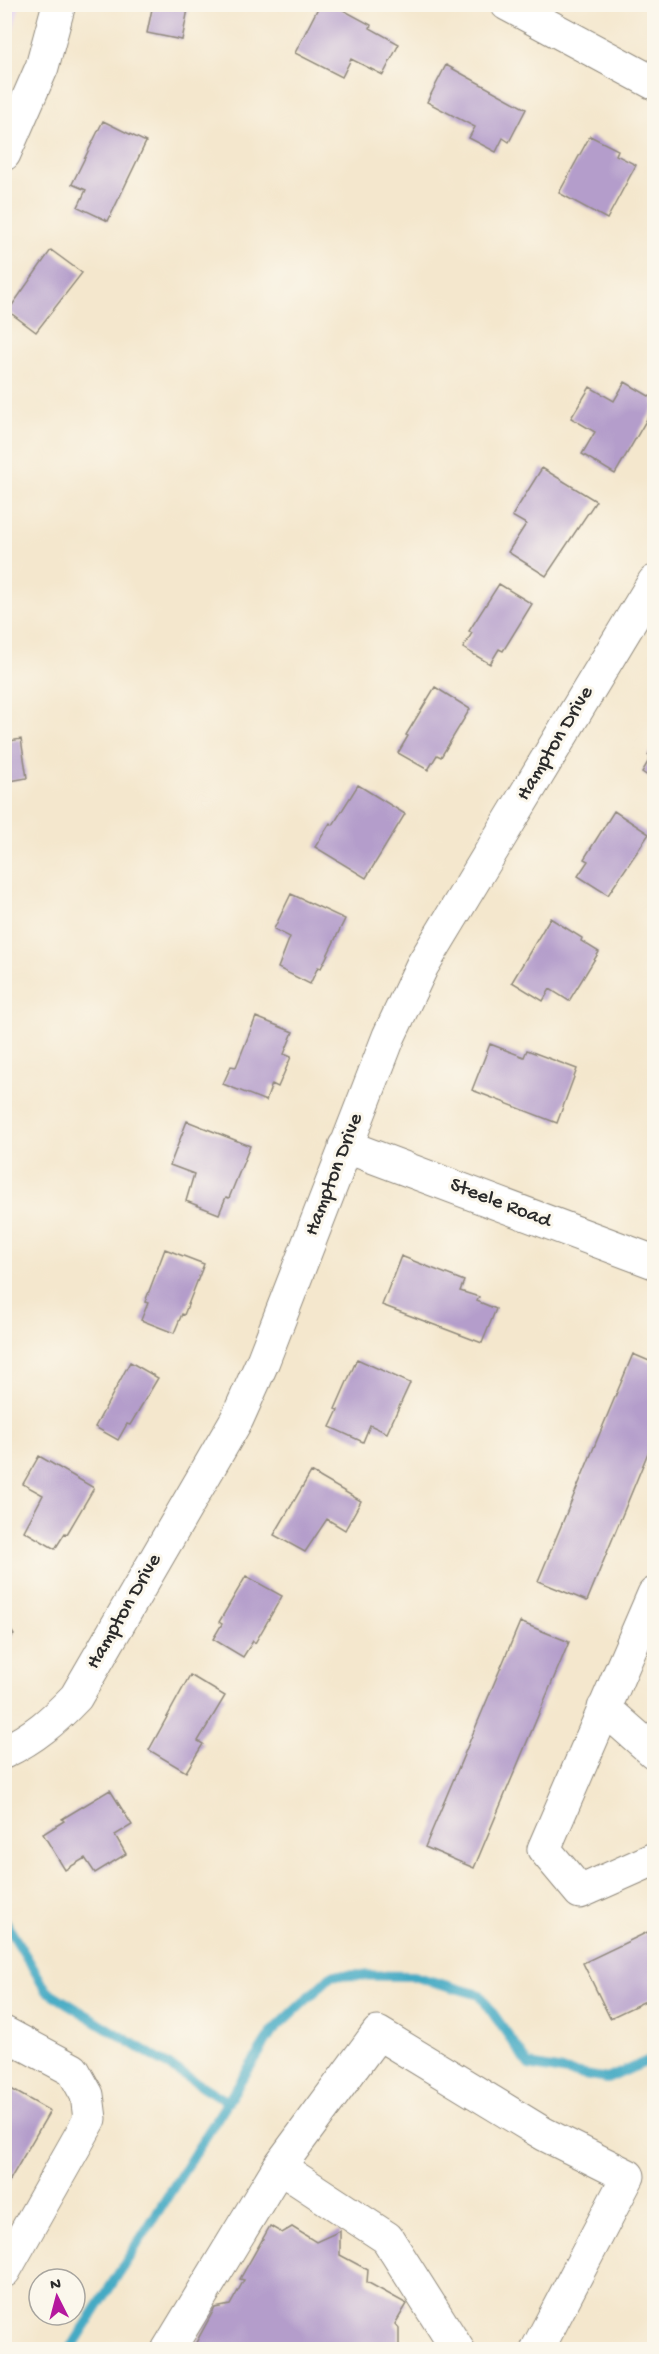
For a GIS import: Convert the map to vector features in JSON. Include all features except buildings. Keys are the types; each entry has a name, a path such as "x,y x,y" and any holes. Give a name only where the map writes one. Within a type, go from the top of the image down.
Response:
{"street":[{"path":"4,154 42,67 59,4"},
{"path":"507,4 654,83"},
{"name":"Hampton Drive","path":"4,1752 29,1740 50,1725 76,1697 237,1419 263,1361 389,1036 422,966 654,582"},
{"name":"Steele Road","path":"345,1146 654,1262"},
{"path":"654,1594 544,1849 580,1892 654,1859"},
{"path":"604,1708 654,1752"},
{"path":"4,2271 90,2119 87,2095 74,2070 5,2031"},
{"path":"168,2349 279,2167 378,2033 544,2134 628,2176 537,2349"},
{"path":"279,2167 387,2238 458,2349"}],"shaded area":[{"path":"4,5 20,5 5,63"}],"waterway":[{"path":"4,1920 47,1991 228,2102"},
{"path":"70,2350 272,2032 332,1975 413,1976 480,1995 529,2065 607,2079 654,2058"}]}
